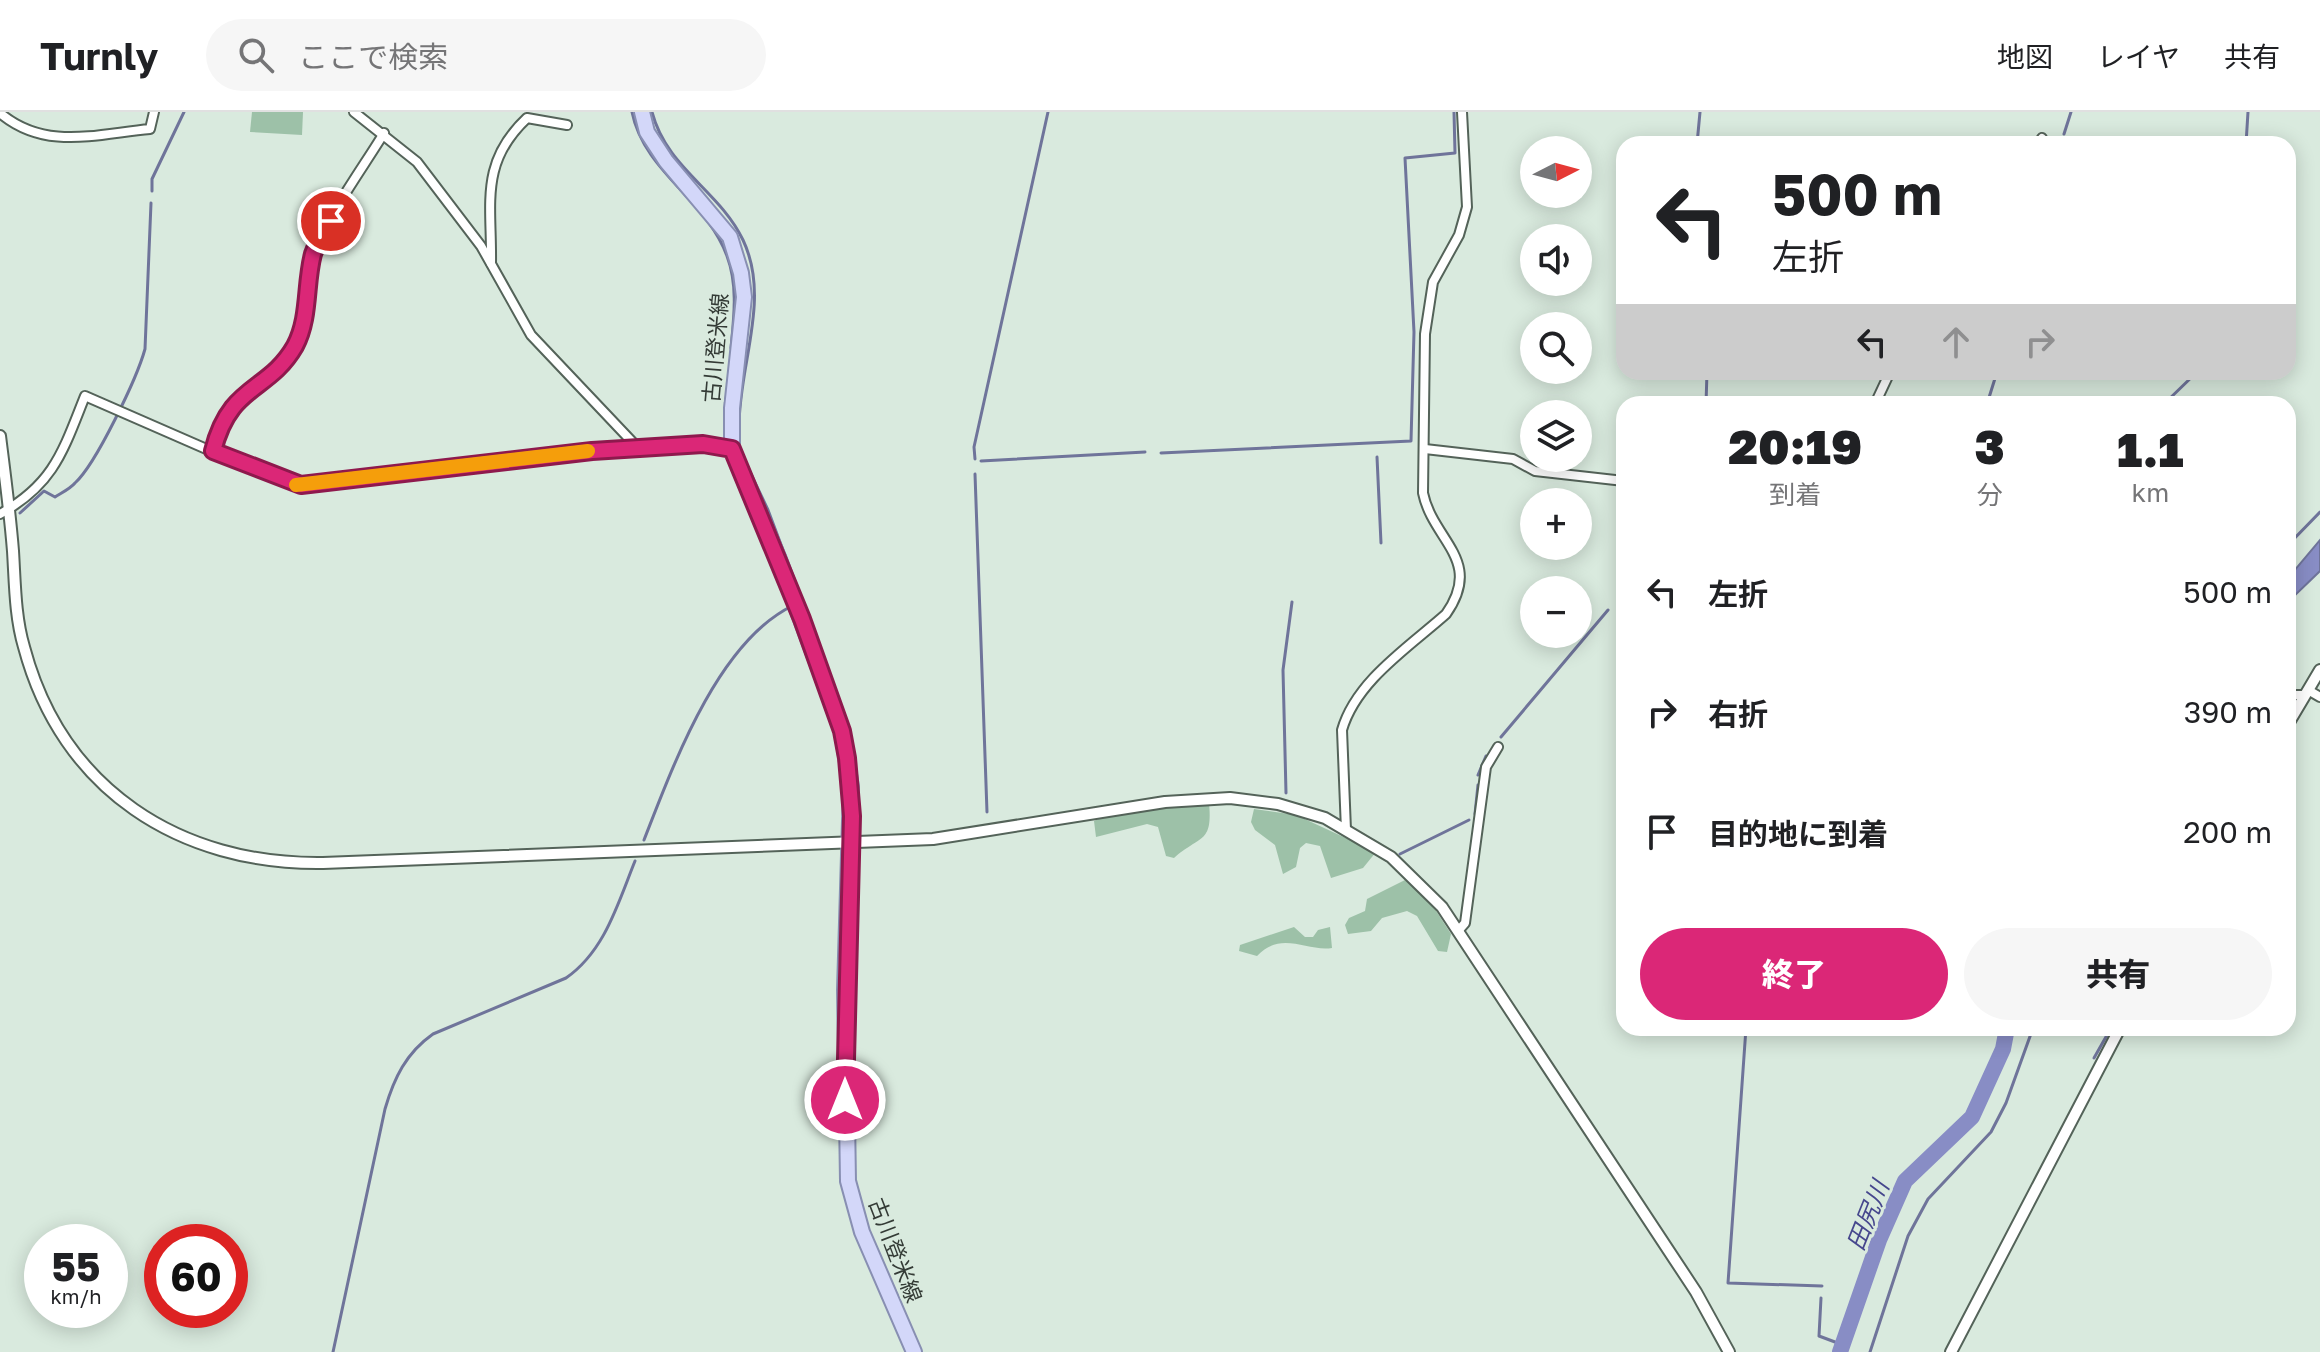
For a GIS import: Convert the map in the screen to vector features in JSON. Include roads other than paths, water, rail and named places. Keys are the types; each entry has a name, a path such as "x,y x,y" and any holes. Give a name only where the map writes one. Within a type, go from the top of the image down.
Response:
{"main road":[{"name":"古川登米線","path":"642,112 656,146 720,222 737,254 744,297 732,408 732,449 802,619 842,731 851,787 845,990 848,1181 862,1232 914,1352"}],"street":[{"path":"0,113 33,135 51,138 150,129 154,112"},
{"path":"354,112 417,162 481,246 531,335 638,448"},
{"path":"1346,830 1342,730 1346,716 1359,693 1446,614 1461,571 1455,551 1425,503 1425,334 1433,282 1459,235 1467,207 1462,112"},
{"path":"491,264 489,188 497,155 509,135 527,118 567,125"},
{"path":"213,451 226,413 282,362 295,345 304,323 317,243 384,133"},
{"path":"5,511 44,484 56,467 85,396 301,485 638,448 703,444 732,449"},
{"path":"0,436 5,511 23,644 33,678 61,732 102,783 150,820 195,844 247,859 301,864 933,839 1207,797 1252,800 1302,810 1346,830 1401,865 1427,889 1458,931 1696,1292 1729,1352"},
{"path":"1425,449 1513,459 1535,471 1616,480"},
{"path":"2296,711 2320,670"},
{"path":"2296,694 2307,692 2320,697"},
{"path":"1458,931 1465,923 1486,767 1498,747"},
{"path":"1951,1352 2116,1036"}],"water":[{"path":"2320,540 2320,571 2296,594 2296,568"}],"waterway":[{"path":"152,191 152,179 184,112"},
{"path":"632,112 649,152 705,218 727,256 734,290 731,348"},
{"path":"652,112 669,149 733,222 751,262 754,308 739,426"},
{"path":"975,459 974,447 1048,112"},
{"path":"1161,453 1411,441 1414,332 1405,158 1455,153 1454,112"},
{"path":"1698,136 1700,112"},
{"path":"2064,134 2071,112"},
{"path":"2246,136 2248,112"},
{"path":"20,513 44,491 55,497 71,487 84,473 134,380 145,349 151,203"},
{"path":"1706,396 1707,380"},
{"path":"1990,396 1994,380"},
{"path":"2172,396 2189,380"},
{"path":"725,420 726,441"},
{"path":"981,461 1145,452"},
{"path":"741,453 768,510 795,582"},
{"path":"1377,457 1381,543"},
{"path":"975,474 987,812"},
{"path":"2296,537 2320,512"},
{"path":"1286,793 1283,670 1292,602"},
{"path":"644,840 684,743 720,677 741,648 765,624 792,606"},
{"path":"1501,737 1608,610"},
{"path":"1478,775 1486,756"},
{"path":"1475,814 1478,785"},
{"path":"1400,854 1469,820"},
{"path":"333,1352 385,1109 402,1067 415,1049 433,1034 566,978 579,967 609,925 635,861"},
{"path":"1745,1036 1728,1283 1822,1286"},
{"name":"田尻川","path":"1840,1352 1879,1240 1905,1181 1972,1117 2003,1049 2005,1036"},
{"path":"1870,1352 1908,1236 1928,1199 1991,1132 2006,1103 2030,1036"},
{"path":"2094,1058 2106,1036"},
{"path":"1821,1298 1819,1336 1843,1345"}]}
